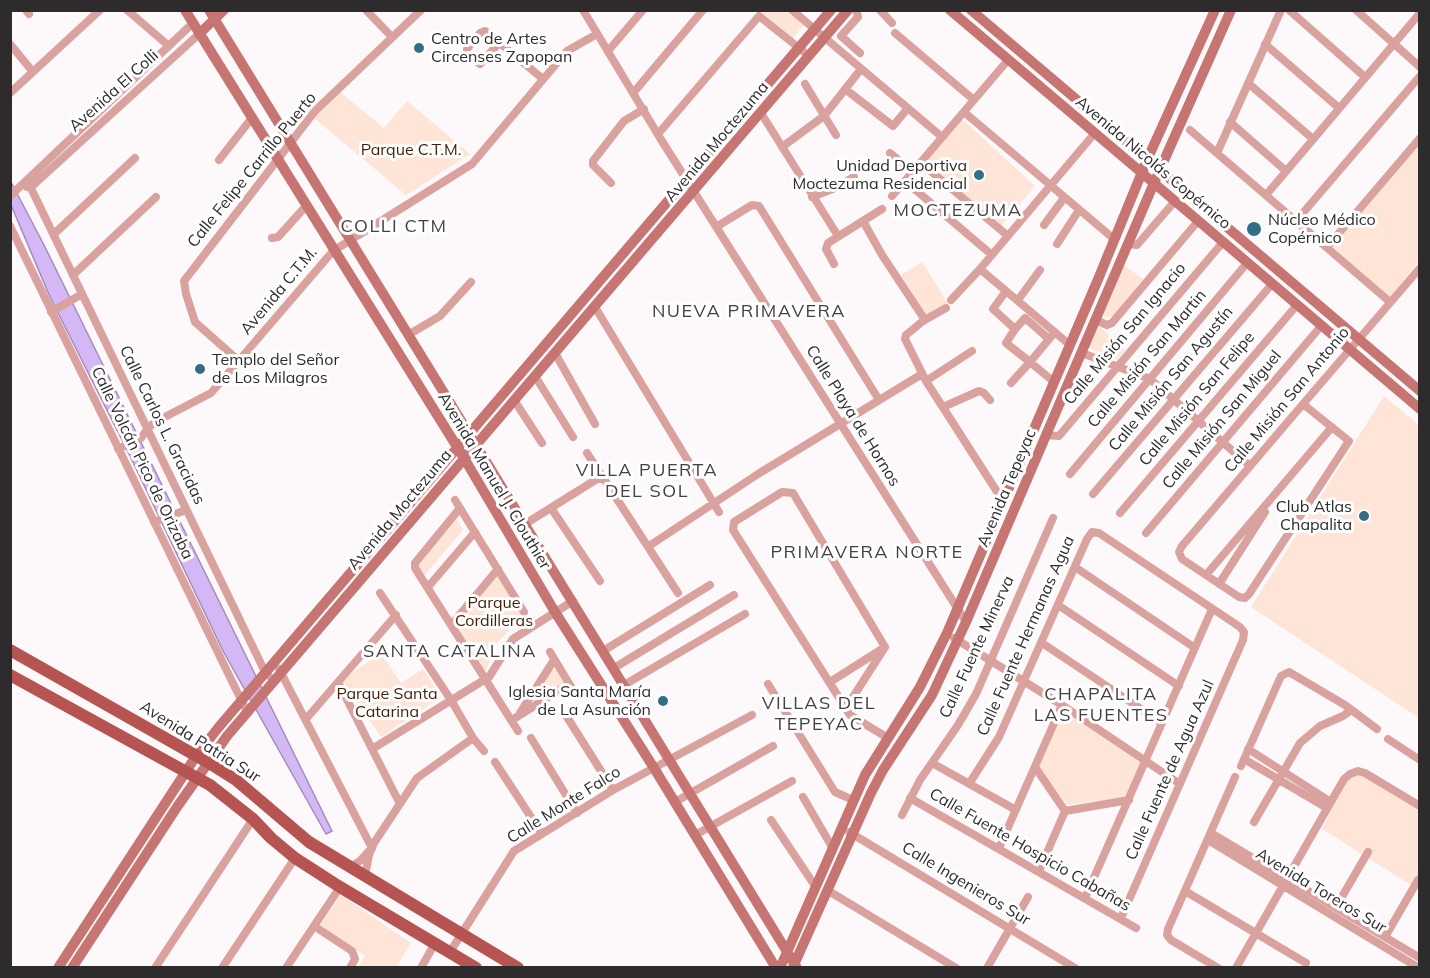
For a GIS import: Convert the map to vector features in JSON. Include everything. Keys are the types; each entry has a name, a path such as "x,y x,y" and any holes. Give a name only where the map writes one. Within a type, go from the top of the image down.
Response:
{"main road":[{"name":"Avenida Patria Sur","path":"10,650 209,763 239,782 309,842 518,968"},
{"name":"Avenida Patria Sur","path":"10,675 199,778 254,819 271,838 295,858 476,968"}],"street":[{"path":"10,93 100,10"},
{"path":"127,10 169,46"},
{"name":"Avenida Manuel J. Clouthier","path":"185,10 464,458 555,612 778,968"},
{"name":"Avenida El Colli","path":"29,183 193,23 210,13 224,10"},
{"path":"366,10 392,38"},
{"name":"Calle Felipe Carrillo Puerto","path":"239,362 195,322 184,281 315,111 420,10"},
{"name":"Calle Playa de Hornos","path":"583,10 686,180 966,622"},
{"path":"608,51 643,10"},
{"path":"633,92 703,10"},
{"path":"792,10 942,137"},
{"name":"Avenida Moctezuma","path":"58,968 196,756 273,662 831,10"},
{"name":"Avenida Moctezuma","path":"72,968 177,807 248,710 848,10"},
{"path":"856,10 858,17 841,36 860,53"},
{"path":"880,10 892,23"},
{"name":"Avenida Nicolás Copérnico","path":"950,10 1419,409"},
{"name":"Avenida Nicolás Copérnico","path":"971,10 1419,391"},
{"name":"Avenida Tepeyac","path":"778,968 865,775 920,687 958,609 1097,284 1147,160 1215,10"},
{"name":"Avenida Tepeyac","path":"795,966 827,890 883,770 932,695 966,622 1159,170 1231,10"},
{"path":"1217,153 1281,10"},
{"path":"1289,10 1365,77"},
{"path":"1356,10 1419,68"},
{"name":"Avenida El Colli","path":"16,192 199,34 210,13"},
{"name":"Avenida Manuel J. Clouthier","path":"210,13 795,966"},
{"path":"1266,195 1419,14"},
{"path":"658,134 759,16 809,56"},
{"path":"499,43 480,64 466,52 484,31 499,43 543,79"},
{"path":"895,33 974,100"},
{"name":"Avenida C.T.M.","path":"147,429 211,393 333,251 472,164 567,51 597,34"},
{"path":"10,44 33,72"},
{"path":"1265,44 1339,108"},
{"path":"892,196 1008,60"},
{"path":"782,147 824,116 861,69"},
{"path":"1296,221 1419,76"},
{"path":"1248,83 1313,139"},
{"path":"805,84 836,135"},
{"path":"845,89 893,126 908,108"},
{"path":"611,183 592,163 620,125 644,109"},
{"path":"964,112 1114,239"},
{"path":"760,113 838,236"},
{"path":"219,160 251,119"},
{"path":"1230,122 1286,171"},
{"path":"1190,130 1390,302"},
{"path":"951,300 1094,134"},
{"path":"1327,247 1419,138"},
{"path":"890,153 913,172"},
{"path":"54,234 135,158"},
{"path":"921,163 1008,236"},
{"path":"812,197 836,188 854,177"},
{"path":"905,181 992,255"},
{"name":"Calle Carlos L. Gracidas","path":"29,183 73,275 79,296 147,429 183,511 262,675 274,680"},
{"path":"73,275 156,197"},
{"path":"1044,225 1064,198"},
{"path":"1129,244 1137,245 1175,201"},
{"path":"716,227 752,205 759,206 879,400"},
{"path":"272,238 278,237 306,206"},
{"path":"834,264 826,249 828,243 882,208"},
{"path":"1057,244 1079,210"},
{"path":"863,220 882,255 923,317 923,321"},
{"path":"1096,320 1107,325 1112,323 1198,221"},
{"name":"Calle Volcán Pico de Orizaba","path":"10,226 248,710"},
{"name":"Calle Misión San Ignacio","path":"1047,435 1059,436 1223,242"},
{"name":"Calle Misión San Martin","path":"1070,474 1247,263"},
{"name":"Calle Misión San Antonio","path":"1206,575 1182,559 1179,552 1182,546 1419,268"},
{"path":"980,269 1018,300 1028,315 1052,336 1070,345"},
{"path":"1018,300 1040,270"},
{"path":"408,335 440,316 471,282"},
{"path":"1097,284 1108,292"},
{"name":"Calle Misión San Agustín","path":"1093,495 1272,284"},
{"path":"1006,291 993,309 1015,329"},
{"path":"51,312 79,296"},
{"name":"Calle Misión San Felipe","path":"1120,513 1297,305"},
{"path":"595,307 719,512"},
{"path":"946,308 923,321 905,337 924,378 1003,501"},
{"path":"1028,315 1006,343 1054,382"},
{"name":"Calle Misión San Miguel","path":"1146,533 1321,326"},
{"path":"1011,383 1052,336"},
{"path":"649,546 713,502 839,424 972,351"},
{"path":"1082,352 1150,379 1250,466"},
{"path":"555,353 595,424"},
{"path":"535,376 573,437"},
{"path":"943,407 979,391 990,400"},
{"path":"1048,396 1061,401"},
{"path":"514,400 542,443"},
{"path":"1303,404 1332,427 1349,441 1250,594 1245,598 1239,597 1206,575 1332,427"},
{"path":"121,448 141,438 147,429"},
{"path":"587,453 678,593"},
{"path":"525,524 597,480 603,479"},
{"path":"1219,584 1281,486"},
{"path":"885,647 793,493 782,492 736,520 732,525 733,530 850,715 888,738"},
{"path":"518,731 515,718 485,679 415,568 415,563 457,504 524,612"},
{"path":"551,508 600,581"},
{"path":"156,521 183,511"},
{"name":"Calle Fuente Minerva","path":"902,815 910,798 976,693 1053,518"},
{"path":"428,587 475,532"},
{"name":"Calle Fuente Hermanas Agua","path":"969,784 999,737 1092,532 1099,533 1212,609"},
{"path":"1075,567 1195,648"},
{"path":"451,625 498,569"},
{"path":"603,651 710,585"},
{"path":"380,593 451,700 473,738 484,751"},
{"path":"614,668 734,595"},
{"path":"372,749 485,679 513,639 573,601"},
{"path":"1058,605 1179,686"},
{"path":"1085,898 1212,609"},
{"name":"Calle Fuente de Agua Azul","path":"1121,918 1243,640 1244,632 1240,627 1212,609"},
{"path":"624,685 745,614"},
{"path":"306,719 396,615"},
{"path":"946,633 1062,705 1180,784"},
{"path":"1042,642 1162,723"},
{"path":"846,708 885,647"},
{"path":"830,682 885,647"},
{"path":"515,718 552,656 576,695"},
{"path":"273,662 274,680 306,719 372,846 365,876"},
{"path":"1281,775 1242,762 1281,676 1289,672 1351,710 1377,729"},
{"path":"338,682 399,802"},
{"path":"515,718 569,684"},
{"path":"768,684 835,792 853,800"},
{"path":"618,711 634,701"},
{"path":"999,848 1062,705"},
{"path":"1254,822 1300,742 1311,732 1351,710"},
{"name":"Calle Monte Falco","path":"450,951 514,851 613,790 752,715"},
{"path":"567,717 613,790"},
{"path":"351,867 365,856 417,777 473,738"},
{"path":"531,738 577,813"},
{"path":"1388,739 1419,760"},
{"path":"675,802 773,746"},
{"path":"1248,749 1281,775 1329,805"},
{"path":"495,762 542,834"},
{"path":"932,763 1016,810"},
{"path":"1035,767 1065,811"},
{"path":"1236,968 1344,779 1358,771 1365,773 1419,806"},
{"path":"1218,968 1167,935 1168,928 1235,777"},
{"path":"695,835 792,781"},
{"path":"803,796 832,847"},
{"name":"Calle Fuente Hospicio Cabañas","path":"910,798 1136,928"},
{"path":"1065,811 1129,800"},
{"path":"1039,871 1065,811"},
{"path":"155,968 254,819"},
{"path":"771,819 815,886"},
{"name":"Calle Ingenieros Sur","path":"841,828 1071,966"},
{"name":"Avenida Toreros Sur","path":"1209,836 1284,881 1419,968"},
{"path":"706,852 721,843"},
{"path":"1336,907 1368,852"},
{"path":"222,968 295,858"},
{"path":"1385,937 1418,880"},
{"name":"Avenida Toreros Sur","path":"1284,881 1336,907 1419,958"},
{"path":"286,968 340,887"},
{"path":"827,890 956,968"},
{"path":"1185,891 1306,963"},
{"path":"987,968 1028,897"},
{"path":"314,926 352,951 355,956 350,968"},
{"path":"421,968 435,943"}],"green space":[{"path":"757,11 787,11 804,25 792,39"},
{"name":"Parque C.T.M.","path":"340,92 384,128 407,101 470,154 406,195 314,118"},
{"name":"Unidad Deportiva Moctezuma Residencial","path":"962,119 1035,186 999,228 923,165"},
{"path":"1419,144 1419,261 1390,297 1331,245"},
{"path":"922,262 948,304 927,317 901,275"},
{"path":"1124,265 1143,279 1114,316 1105,318 1103,315"},
{"path":"1097,324 1125,350 1117,360 1087,347"},
{"name":"Club Atlas Chapalita","path":"1384,396 1419,425 1419,718 1251,607"},
{"path":"454,515 463,530 422,578 416,560"},
{"name":"Parque Cordilleras","path":"498,569 524,615 496,644 484,676 451,625"},
{"name":"Parque Santa Catarina","path":"381,653 401,683 423,669 441,697 381,737 342,680"},
{"path":"557,668 567,683 533,702 550,673"},
{"path":"1062,710 1141,763 1127,797 1067,805 1037,766"},
{"path":"1358,773 1419,808 1419,890 1322,829 1346,781"},
{"path":"341,895 411,943 398,964 403,967 358,967 365,956 320,925"}],"shaded area":[{"path":"11,182 332,831 326,834 223,651 130,456 50,297 11,205"}],"place":[{"name":"Centro de Artes Circenses Zapopan","path":"419,48"},
{"name":"Unidad Deportiva Moctezuma Residencial","path":"979,175"},
{"name":"Núcleo Médico Copérnico","path":"1254,229"},
{"name":"Templo del Señor de Los Milagros","path":"200,369"},
{"name":"Club Atlas Chapalita","path":"1364,516"},
{"name":"Iglesia Santa María de La Asunción","path":"663,701"}],"district":[{"name":"MOCTEZUMA","path":"958,211"},
{"name":"COLLI CTM","path":"394,227"},
{"name":"NUEVA PRIMAVERA","path":"749,312"},
{"name":"VILLA PUERTA DEL SOL","path":"647,481"},
{"name":"PRIMAVERA NORTE","path":"867,553"},
{"name":"SANTA CATALINA","path":"450,652"},
{"name":"CHAPALITA LAS FUENTES","path":"1101,705"},
{"name":"VILLAS DEL TEPEYAC","path":"819,714"}]}
